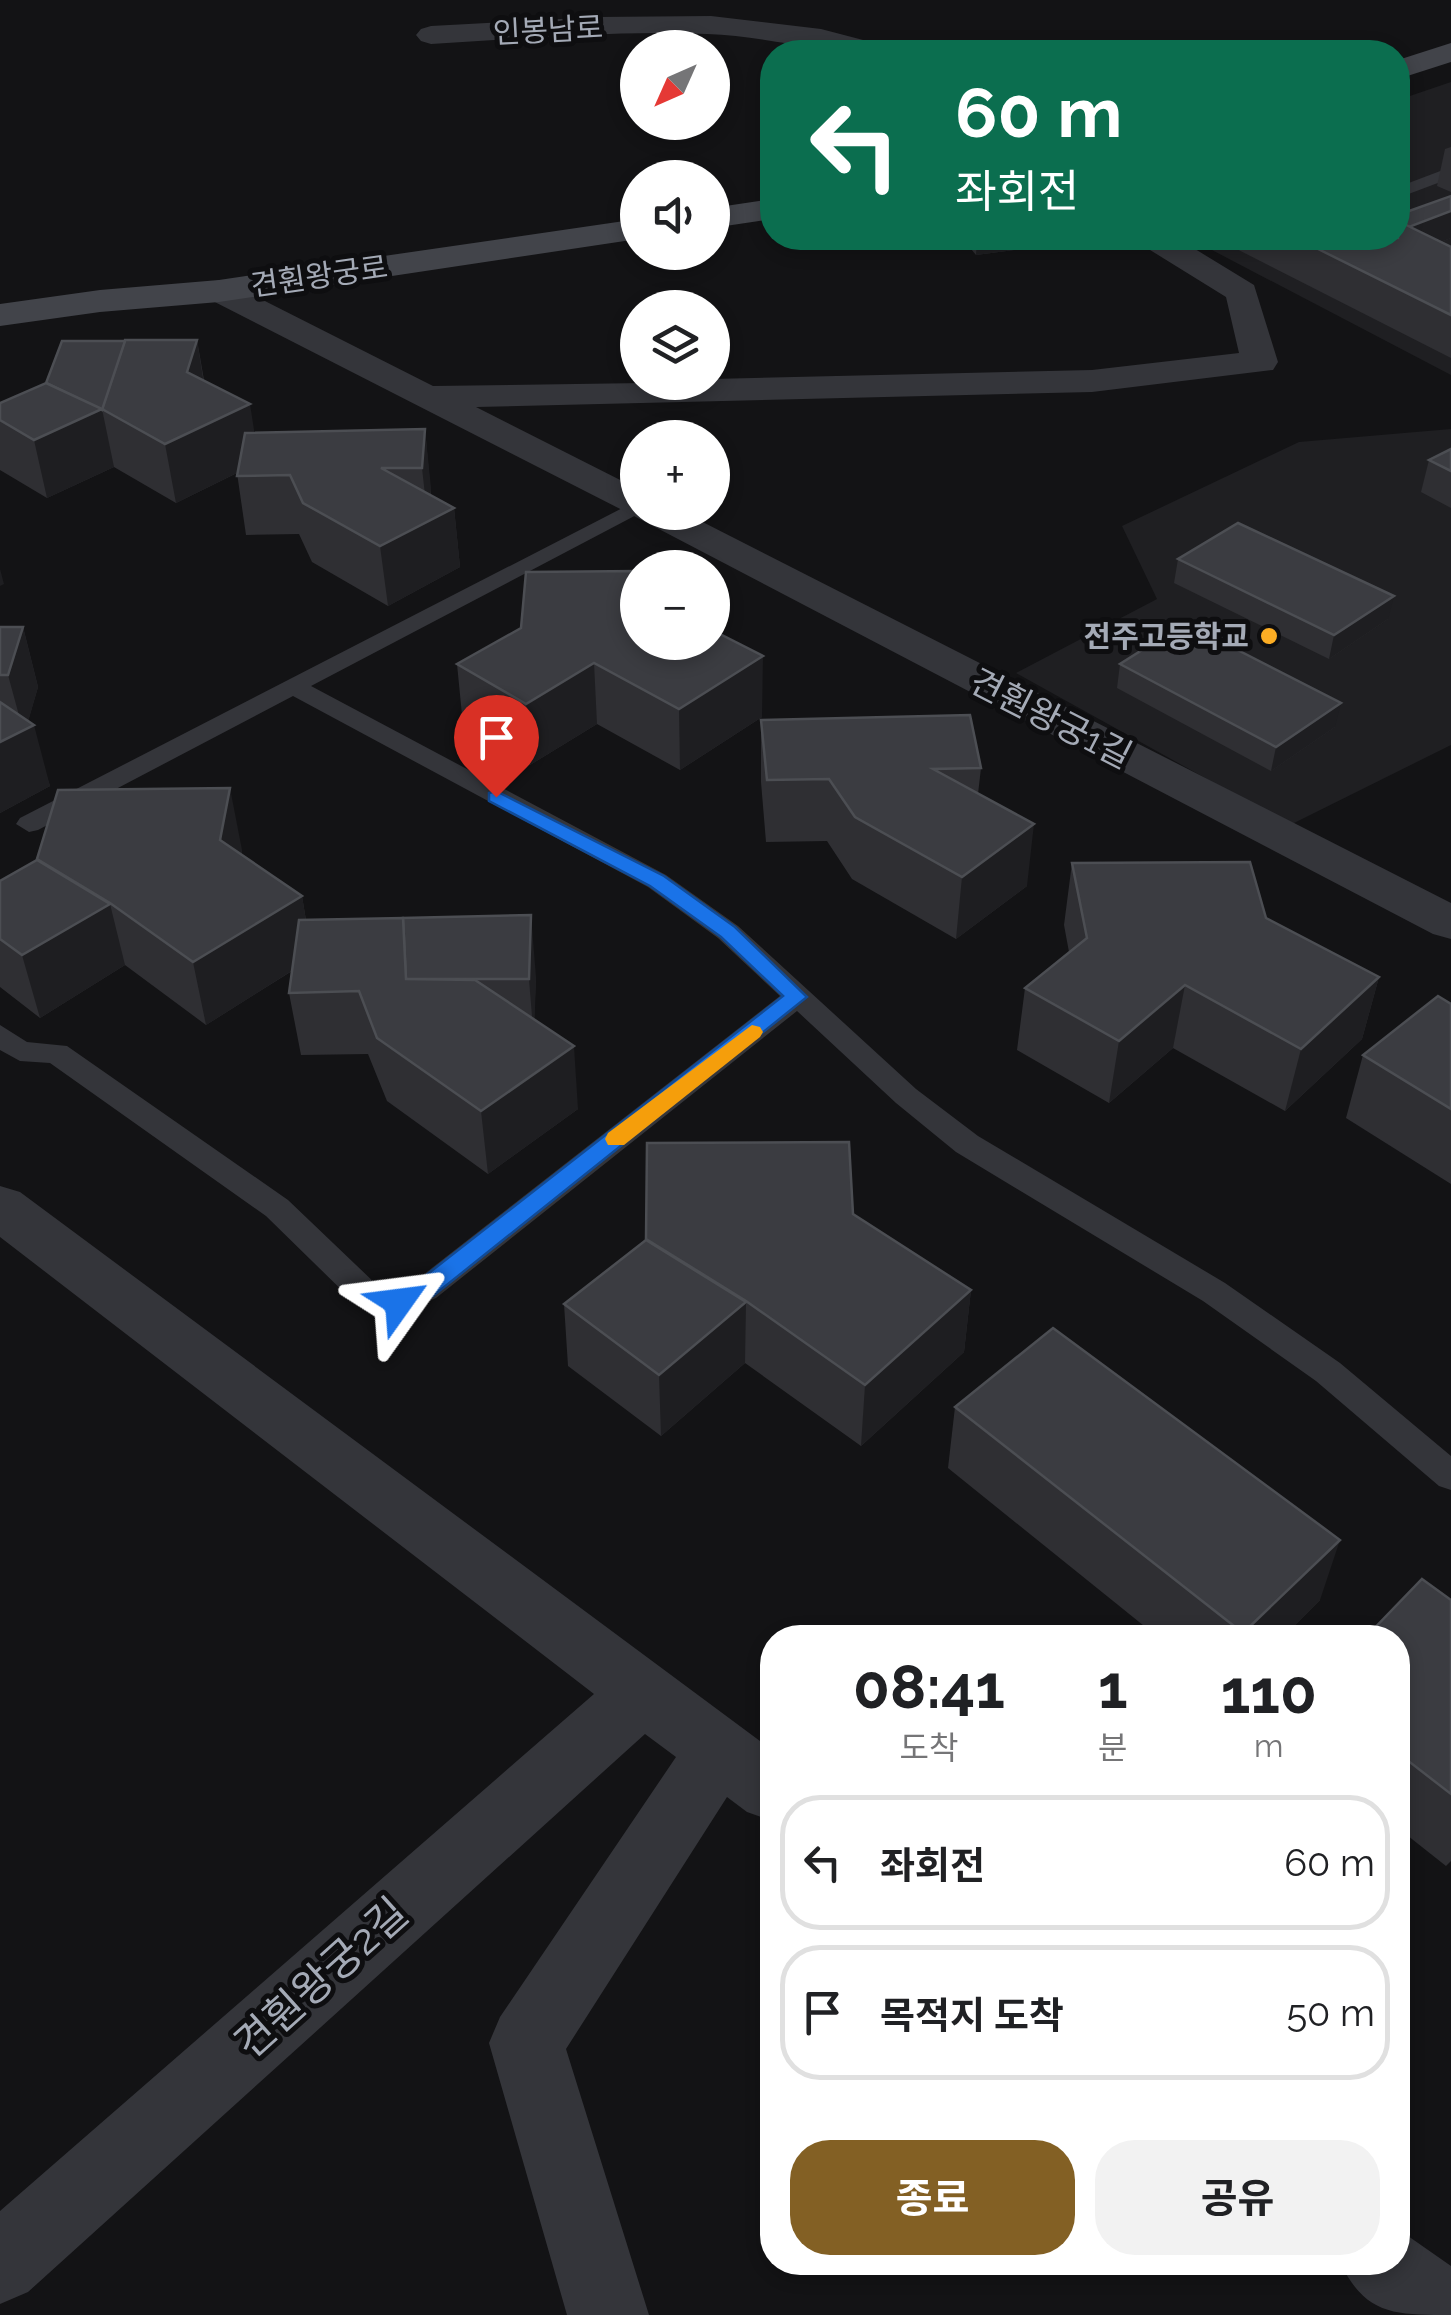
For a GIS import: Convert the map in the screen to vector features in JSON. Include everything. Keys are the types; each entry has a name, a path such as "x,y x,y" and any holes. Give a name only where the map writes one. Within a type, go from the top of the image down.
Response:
{"street":[{"name":"인봉남로","path":"603,0 666,24"},
{"name":"인봉남로","path":"431,36 666,24 764,29 817,40"},
{"path":"1410,66 1451,52"},
{"path":"730,215 760,211"},
{"name":"견훤왕궁로","path":"0,315 100,300 219,291 620,232"},
{"path":"426,397 1092,382 1260,362 1242,292 1174,250"},
{"path":"219,291 620,497"},
{"name":"견훤왕궁1길","path":"686,530 1451,924"},
{"path":"0,1207 746,1770 527,2044 608,2315"},
{"name":"견훤왕궁2길","path":"0,2264 643,1693"},
{"path":"1397,2275 1448,2315"}],"lane":[{"path":"1410,188 1451,172"},
{"path":"29,824 620,515"},
{"path":"293,686 657,881 728,932 906,1096 968,1144 1214,1292 1328,1372 1451,1476"},
{"path":"0,1035 20,1051 56,1053 277,1208 370,1297 399,1302 425,1290 797,997"}],"shaded area":[{"path":"1451,82 1451,375 1212,250 1410,250 1410,96"},
{"name":"전주고등학교","path":"1451,429 1451,745 1290,825 1016,673 1157,599 1122,526 1299,442"}],"building":[{"path":"1451,196 1451,211 1410,227 1410,211"},
{"path":"1410,227 1451,247 1451,315 1320,250 1410,250"},
{"path":"125,340 197,340 187,372 250,404 165,444 102,409"},
{"path":"62,341 125,341 102,410 46,383"},
{"path":"46,383 102,409 34,440 0,420 0,403"},
{"path":"425,429 422,468 381,468 454,508 380,546 303,503 290,475 237,476 245,433"},
{"path":"1451,449 1451,471 1429,460"},
{"path":"1238,523 1394,596 1334,635 1178,559"},
{"path":"620,571 620,660 730,660 730,639 763,656 679,709 594,663 526,704 457,664 521,628 526,572"},
{"path":"1185,623 1341,703 1276,747 1120,664"},
{"path":"0,627 23,627 8,675 0,675"},
{"path":"0,702 34,725 0,742"},
{"path":"970,715 981,768 933,769 1034,824 962,877 855,817 829,779 767,780 761,720"},
{"path":"230,788 220,840 302,896 193,962 110,903 37,859 58,790"},
{"path":"37,860 110,904 22,955 0,939 0,881"},
{"path":"1250,862 1266,918 1379,977 1301,1049 1185,985 1119,1041 1025,988 1087,938 1072,863"},
{"path":"531,915 529,979 406,979 403,918"},
{"path":"403,918 406,979 475,980 574,1046 481,1111 377,1038 359,991 289,993 299,920"},
{"path":"1438,996 1451,1004 1451,1109 1363,1055"},
{"path":"849,1142 853,1214 971,1290 865,1385 746,1301 646,1239 647,1143"},
{"path":"646,1240 746,1302 659,1375 564,1304"},
{"path":"1053,1328 1340,1540 1251,1625 1233,1625 955,1407"},
{"path":"1422,1579 1451,1600 1451,1794 1410,1762 1410,1625 1378,1625"}],"slow traffic":[{"path":"616,1139 752,1032"}],"place":[{"name":"전주고등학교","path":"1269,636"}],"route":[{"path":"399,1302 425,1290 797,997 728,932 657,881 496,797"}]}
